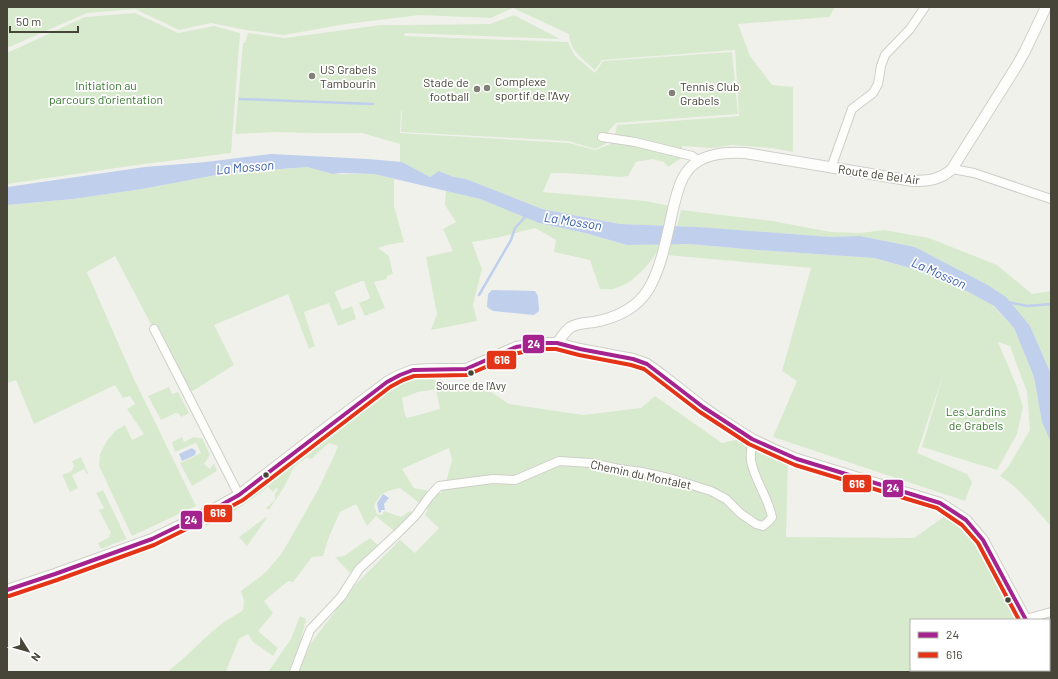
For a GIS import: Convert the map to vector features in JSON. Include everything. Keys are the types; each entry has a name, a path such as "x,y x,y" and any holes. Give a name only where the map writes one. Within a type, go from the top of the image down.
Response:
{"street":[{"path":"831,168 852,109 873,93 878,84 881,66 885,55 910,29 924,7"},
{"name":"Route de Bel Air","path":"696,163 719,154 729,152 745,152 913,181 929,181 942,177 952,169 1016,67 1046,7"},
{"path":"557,343 564,333 570,328 577,324 612,318 630,308 647,291 660,263 677,193 683,178 696,163 692,156 635,142 602,136"},
{"path":"952,169 974,173 1051,199"},
{"path":"154,329 239,495"},
{"path":"7,590 152,539 214,509 239,495 369,395 400,375 413,370 466,369 516,348 540,343 557,343 633,359 647,364 708,411 752,439 796,459 940,503 966,520 983,540 1025,619"},
{"name":"Chemin du Montalet","path":"294,672 310,630 341,597 359,569 416,515 439,486 493,479 515,480 560,461 591,463 673,479 711,491 726,499 740,513 756,524 763,526 772,517 751,459 752,439"},
{"path":"1029,619 1051,612"}],"green space":[{"path":"7,7 835,7 829,17 738,24 750,56 772,85 793,87 793,152 772,148 732,145 712,148 682,146 683,157 668,167 664,162 653,159 636,162 628,176 621,177 551,173 543,192 646,201 670,206 664,226 620,224 542,209 466,179 453,178 440,171 430,177 400,162 400,144 362,133 274,132 235,134 243,43 245,43 248,33 285,38 381,25 490,24 514,15 560,39 405,33 404,36 568,42 575,56 595,73 603,61 732,52 738,114 616,123 608,132 606,144 595,149 568,141 401,132 401,111 400,133 569,143 595,150 613,143 617,125 739,116 735,50 602,60 595,70 575,50 569,34 513,8 491,18 420,15 346,24 284,35 246,30 211,23 179,30 135,9 87,13 7,48"},
{"name":"Initiation au parcours d'orientation","path":"135,13 178,33 214,26 240,33 231,153 7,184 7,53 85,17"},
{"path":"307,167 333,174 374,174 394,179 394,206 404,242 378,248 389,256 393,274 387,276 387,279 374,282 385,308 365,316 359,303 370,298 364,281 336,291 335,293 342,310 352,306 356,319 338,326 329,303 304,312 315,346 309,349 288,294 214,325 234,365 191,392 155,327 153,328 115,256 87,272 133,377 196,506 132,536 99,466 100,454 106,442 115,431 125,425 132,440 144,434 127,409 135,404 130,396 123,398 115,385 34,424 16,380 7,383 7,205 73,199 142,189 227,173"},
{"path":"446,191 480,199 539,223 585,233 627,245 659,244 658,249 649,263 630,282 614,289 600,289 590,260 554,252 556,240 535,228 496,238 472,242 482,269 473,305 477,321 431,330 437,314 426,257 453,251 443,229 456,222 445,205"},
{"path":"681,210 772,221 831,232 861,233 884,230 929,238 997,265 1032,294 1051,291 1051,374 1030,326 986,284 915,247 860,236 831,237 677,226"},
{"name":"Les Jardins de Grabels","path":"668,244 689,244 873,258 939,276 992,305 1014,328 1034,377 1041,415 1051,401 1051,526 1014,486 1000,476 1008,467 1030,430 1027,392 1010,346 998,342 1017,387 1023,407 1017,434 997,470 922,447 944,372 917,453 967,474 972,482 965,501 773,437 797,381 782,371 811,268 666,255"},
{"path":"479,373 474,376 463,378 435,378 436,389 478,383 509,404 583,415 641,408 655,396 722,443 739,439 788,462 786,537 914,538 945,516 951,515 970,530 1016,619 910,619 910,671 1049,672 299,672 305,651 355,585 400,540 415,553 439,528 425,515 428,510 400,488 384,493 379,497 374,506 377,514 382,515 384,511 401,517 410,511 413,514 394,531 376,516 367,526 356,504 340,512 329,537 323,556 312,557 293,582 288,581 264,601 273,613 258,631 278,648 273,656 253,642 248,634 239,639 226,671 227,672 167,672 219,626 243,610 244,601 241,591 265,573 282,553 318,490 338,446 329,443 311,459 307,457 295,466 284,487 269,510 266,508 275,500 275,494 278,489 276,488 273,492 268,487 223,518 206,526 204,522 223,513 238,503 273,476 275,478 288,468 287,466 361,408 402,382 428,375 462,377","holes":["436,389 440,409 407,418 405,415 402,398 418,392","449,448 452,460 444,489 441,493 414,488 402,469"]},
{"path":"169,387 172,394 178,392 189,413 181,417 176,413 161,420 148,396"},
{"path":"182,437 184,442 194,437 202,438 210,455 204,464 210,469 214,463 217,471 192,486 180,463 201,453 196,443 175,452 172,442"},
{"path":"81,457 88,473 87,474 84,469 72,475 78,488 70,492 62,475 72,471 74,466 72,461"},
{"path":"103,490 126,539 101,549 98,543 110,537 109,535 111,533 99,510 104,508 96,493"},
{"path":"266,517 267,518 247,546 239,537"},
{"path":"370,538 379,546 350,573 335,557 344,556"},
{"path":"300,616 306,619 300,644 290,672 268,672 291,639"}],"water":[{"name":"La Mosson","path":"271,154 402,162 430,177 439,171 453,177 466,179 542,209 620,224 697,227 831,237 860,236 915,247 986,284 1006,297 1030,326 1051,374 1051,442 1042,422 1034,377 1014,328 994,306 939,276 874,258 689,244 627,245 585,233 539,223 480,199 374,174 333,174 307,167 227,173 142,189 73,199 7,205 7,187 145,167 206,162"},
{"path":"492,290 535,291 538,296 539,311 534,315 493,311 487,307 488,294"},
{"path":"192,448 196,451 195,455 182,461 179,454"},
{"path":"383,494 389,498 384,504 385,510 381,510 379,513 377,503"}],"waterway":[{"path":"240,99 373,104"},
{"path":"479,295 511,240 515,228 527,215"},
{"path":"1008,302 1027,306 1051,304"}],"transit line":[{"name":"24","path":"7,590 152,539 214,509 239,495 387,382 400,375 413,370 466,369 516,347 540,343 557,343 633,359 647,364 703,407 752,439 797,459 940,503 966,520 983,540 1025,619"},
{"name":"616","path":"9,596 154,545 243,500 390,387 403,380 414,376 467,375 518,353 540,349 556,349 644,369 700,412 749,444 795,465 937,508 962,525 978,543 1018,619"}],"place":[{"name":"US Grabels Tambourin","path":"312,76"},
{"name":"Complexe sportif de l'Avy","path":"487,88"},
{"name":"Stade de football","path":"477,89"},
{"name":"Tennis Club Grabels","path":"672,93"},
{"name":"Source de l'Avy","path":"471,373"}]}
